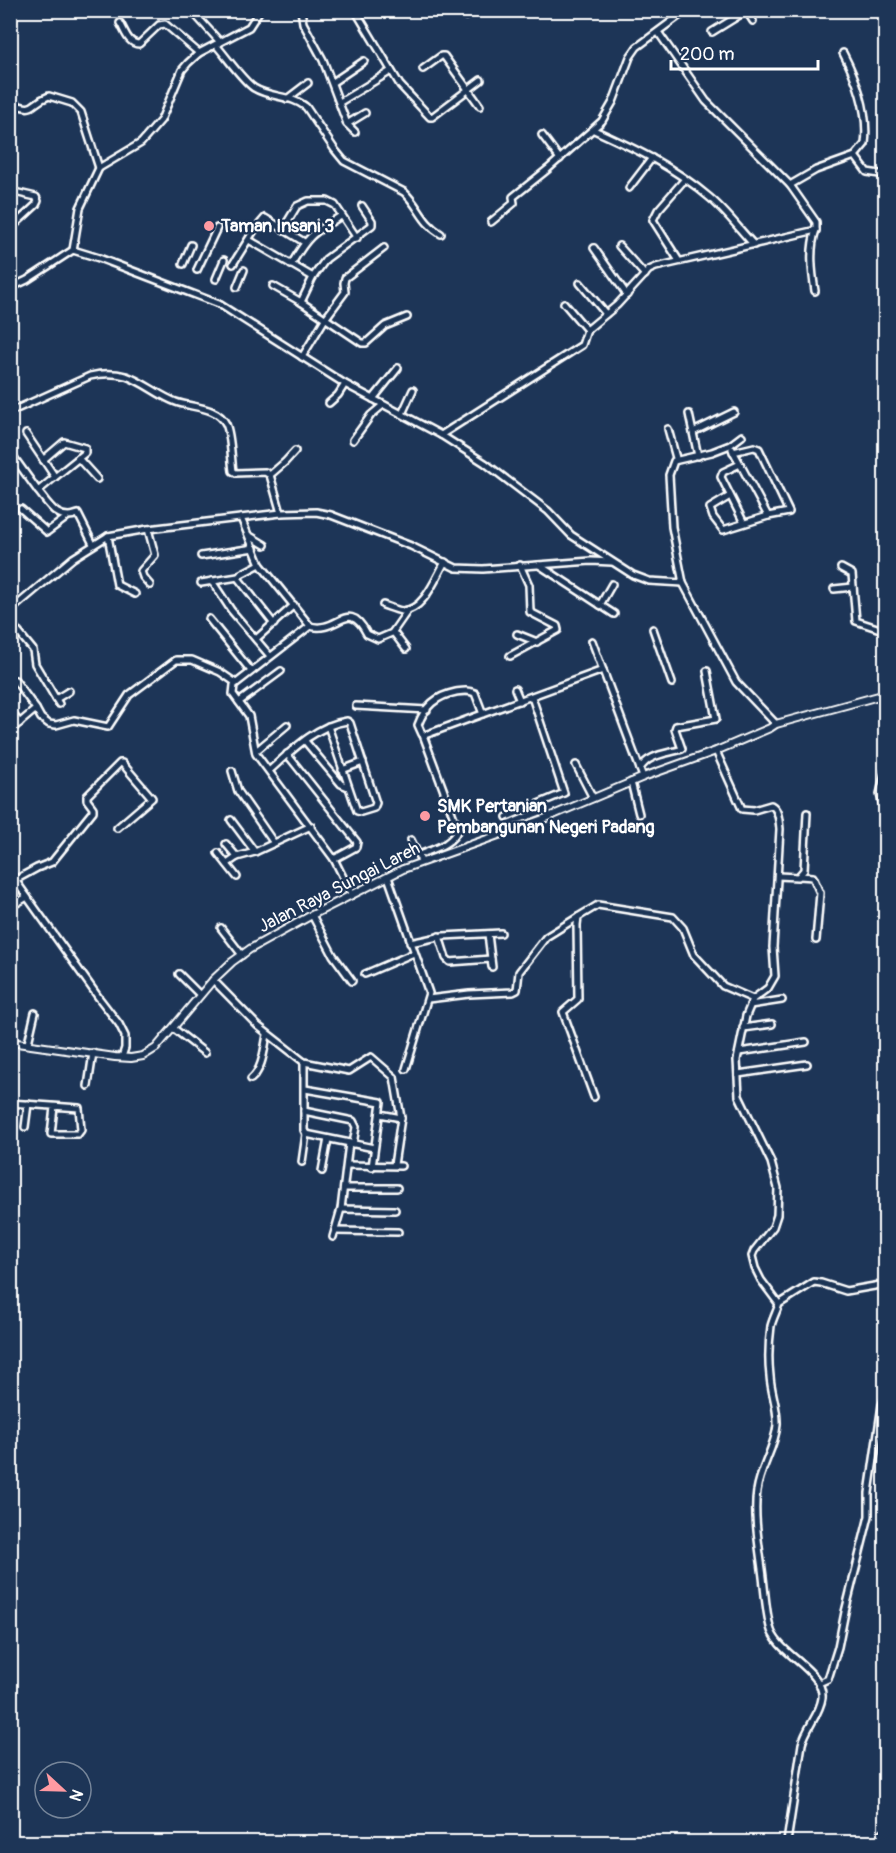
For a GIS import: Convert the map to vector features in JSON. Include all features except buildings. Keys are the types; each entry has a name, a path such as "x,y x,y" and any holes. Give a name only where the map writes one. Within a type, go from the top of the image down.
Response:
{"street":[{"path":"191,10 254,88 267,94 301,102 344,161 405,192 412,199 429,227 441,234"},
{"path":"73,250 80,208 99,168 148,136 166,112 182,70 199,53 249,27 260,10"},
{"path":"301,10 303,23 333,82 347,124 355,132"},
{"path":"355,10 400,85 430,117 481,80"},
{"path":"466,16 472,10"},
{"path":"491,222 514,202 513,197 594,130 606,117 630,57 646,39 687,10"},
{"path":"712,32 746,11 753,21"},
{"path":"120,23 130,41 135,44 139,44 159,25 165,24 199,53"},
{"path":"658,32 706,101 790,185 816,222 812,244 812,276 815,291"},
{"path":"790,185 816,170 855,156 865,144 863,105 858,86 843,53"},
{"path":"423,69 444,56 480,106"},
{"path":"333,82 364,61"},
{"path":"340,102 391,71"},
{"path":"287,99 308,83"},
{"path":"10,103 25,108 33,107 49,96 72,103 81,112 99,168"},
{"path":"347,124 365,113"},
{"path":"594,130 640,150 685,179 710,198 754,245"},
{"path":"542,135 560,159"},
{"path":"855,156 867,172 885,175"},
{"path":"628,188 652,158"},
{"path":"679,261 653,220 655,214 685,179"},
{"path":"885,182 885,188"},
{"path":"10,229 38,201 36,197 12,193"},
{"path":"283,229 294,208 308,201 332,202 357,238"},
{"path":"301,302 313,277 326,259 373,224 362,206"},
{"path":"415,220 421,215"},
{"path":"291,265 304,242 312,234 341,216"},
{"path":"233,264 265,218 304,242"},
{"path":"197,270 217,228"},
{"path":"441,435 582,345 587,330 627,295 649,270 679,261 816,231"},
{"path":"249,240 313,277"},
{"path":"183,264 191,245"},
{"path":"619,246 645,275"},
{"path":"303,357 325,319 345,292 345,278 384,248"},
{"path":"594,248 627,295"},
{"path":"10,288 73,250 219,304 345,384 441,435 519,487 548,511 571,535 633,575 649,581 683,583"},
{"path":"216,279 224,260"},
{"path":"237,287 244,270"},
{"path":"580,283 606,314"},
{"path":"273,286 365,344 385,326 407,317"},
{"path":"564,303 587,330"},
{"path":"373,399 398,368"},
{"path":"10,412 90,376 103,373 126,376 177,403 211,411 226,424 233,471 237,473 265,471 270,475 281,513"},
{"path":"329,403 345,384"},
{"path":"402,414 413,390"},
{"path":"353,440 371,415 383,405"},
{"path":"693,432 734,412"},
{"path":"689,414 698,456"},
{"path":"668,429 676,458 669,475 672,527 683,583 736,682 776,724"},
{"path":"26,434 55,477"},
{"path":"676,458 698,456 730,445 742,436"},
{"path":"38,491 85,453 85,448 64,442 43,460"},
{"path":"730,445 768,516"},
{"path":"730,496 712,505 710,511 723,530 768,516 787,514 789,510 761,452 754,447 733,452"},
{"path":"270,475 295,451"},
{"path":"10,452 52,508 66,518"},
{"path":"78,458 97,479"},
{"path":"740,464 723,472 722,476 744,523"},
{"path":"21,509 47,532 66,518 78,514 83,508"},
{"path":"10,611 93,544 108,536 281,513 316,512 331,515 411,546 456,568 483,569 591,561 614,562"},
{"path":"78,514 93,544"},
{"path":"241,518 260,564 310,626"},
{"path":"148,529 155,555 141,572 150,585"},
{"path":"248,535 265,545"},
{"path":"108,536 117,585 135,594"},
{"path":"201,556 254,548"},
{"path":"352,895 334,859 256,754 249,716 232,694 236,683 310,626 327,627 350,617 361,622 367,634 373,638 389,635 408,610 423,598 445,562"},
{"path":"201,583 238,577 260,564"},
{"path":"537,564 614,614"},
{"path":"510,656 556,632 558,628 529,610 529,585 520,565"},
{"path":"840,568 851,573 856,621 885,631"},
{"path":"238,577 238,580 274,624"},
{"path":"212,581 231,610 270,656"},
{"path":"600,605 612,584"},
{"path":"834,589 854,587"},
{"path":"256,639 294,605"},
{"path":"383,605 397,610 408,610"},
{"path":"209,619 251,671"},
{"path":"10,622 33,650 35,664 58,701 69,692"},
{"path":"653,629 672,683"},
{"path":"393,632 406,649"},
{"path":"517,634 537,642"},
{"path":"592,641 643,777"},
{"path":"15,680 41,718 49,724 56,725 74,720 108,727 124,702 138,687 173,661 192,660 210,667 236,683"},
{"path":"423,735 603,670"},
{"path":"239,702 280,671"},
{"path":"640,769 644,761 650,758 682,749 676,726 716,719 707,671"},
{"path":"515,689 520,701"},
{"path":"411,840 420,858 448,843 455,837 458,829 418,725 431,703 442,695 469,690 475,693 483,714"},
{"name":"Jalan Raya Sungai Lareh","path":"10,1042 122,1057 137,1057 150,1053 163,1042 213,980 242,955 420,858 546,818 643,777 716,751 776,724 885,694"},
{"path":"507,817 564,793 532,697"},
{"path":"356,706 427,710"},
{"path":"10,731 36,709"},
{"path":"10,711 20,723"},
{"path":"270,770 287,754 328,726 346,721 350,723 375,807 358,812 328,726"},
{"path":"256,751 287,725"},
{"path":"305,741 341,784 348,787"},
{"path":"716,751 742,809 749,811 768,805 775,807 780,829 773,947 775,976 768,988 751,1002 743,1029 738,1074 739,1096 771,1162 778,1188 777,1215 773,1227 752,1256 761,1280 778,1303"},
{"path":"287,754 357,842 356,847 334,859"},
{"path":"15,880 37,867 52,862 93,809 87,801 87,796 121,762 152,798 152,801 117,828"},
{"path":"342,770 363,762"},
{"path":"576,765 593,798"},
{"path":"885,768 880,794 885,820"},
{"path":"232,771 238,791 274,843"},
{"path":"631,782 639,814"},
{"path":"800,876 805,866 807,813"},
{"path":"231,819 255,852"},
{"path":"227,864 237,857 255,852 311,826"},
{"path":"226,844 237,857"},
{"path":"218,853 237,877"},
{"path":"10,873 119,1024 125,1036 122,1057"},
{"path":"777,876 813,877 819,888 816,940"},
{"path":"388,877 410,943 428,987 428,999 406,1070"},
{"path":"10,907 27,897"},
{"path":"428,999 517,990 519,972 546,937 598,905 673,917 683,928 694,955 723,986 751,1002 782,1000"},
{"path":"312,915 333,955 352,981"},
{"path":"578,917 578,999 564,1010 564,1016 594,1097"},
{"path":"221,928 242,955"},
{"path":"410,943 439,936 501,933"},
{"path":"488,934 492,967"},
{"path":"439,936 446,958 450,962 491,959"},
{"path":"365,974 414,953"},
{"path":"179,974 200,995"},
{"path":"213,980 267,1035 280,1042 304,1062 349,1071 374,1057 394,1077 401,1118 397,1166 347,1165"},
{"path":"28,1043 35,1013"},
{"path":"743,1029 772,1024"},
{"path":"173,1028 205,1053"},
{"path":"251,1079 261,1064 267,1035"},
{"path":"739,1052 806,1042"},
{"path":"88,1086 93,1053"},
{"path":"302,1162 306,1134 304,1130 304,1062"},
{"path":"738,1074 807,1064"},
{"path":"305,1089 379,1101 381,1105 372,1167"},
{"path":"10,1103 77,1107 80,1109 80,1133 66,1136 51,1134 54,1107"},
{"path":"25,1126 28,1104"},
{"path":"304,1111 353,1121 356,1127 334,1234 398,1232"},
{"path":"380,1114 401,1118"},
{"path":"306,1134 374,1148"},
{"path":"322,1171 328,1139"},
{"path":"344,1188 397,1188"},
{"path":"340,1209 395,1210"},
{"path":"787,1842 802,1744 821,1702 822,1689 819,1683 781,1646 770,1630 759,1550 756,1494 761,1472 775,1438 777,1427 777,1409 770,1377 771,1327 778,1303 814,1282 821,1282 846,1291 885,1284"},
{"path":"819,1683 827,1681 833,1666 864,1539 885,1395"},
{"path":"872,1842 885,1830"}],"place":[{"name":"Taman Insani 3","path":"209,226"},
{"name":"SMK Pertanian Pembangunan Negeri Padang","path":"425,816"}]}
